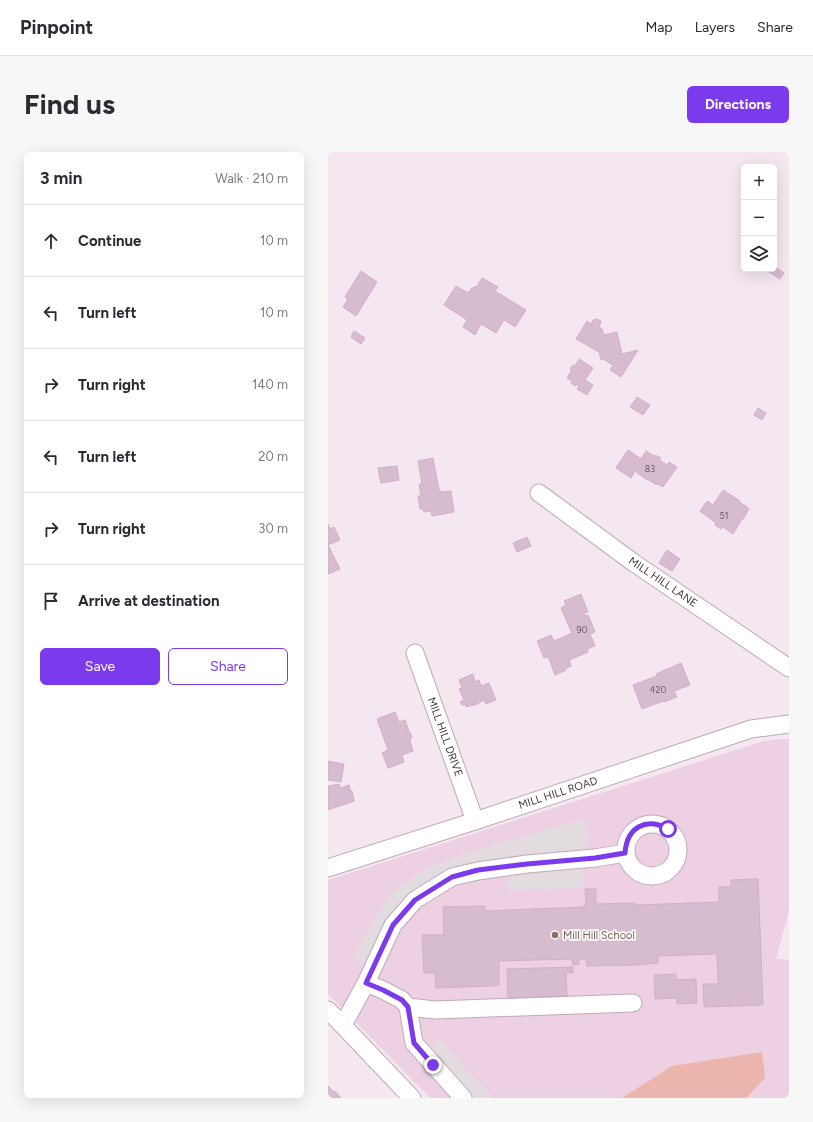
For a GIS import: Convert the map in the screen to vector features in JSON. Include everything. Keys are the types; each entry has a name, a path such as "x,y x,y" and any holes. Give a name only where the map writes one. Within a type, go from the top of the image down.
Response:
{"street":[{"name":"MILL HILL LANE","path":"539,493 634,563 789,668"},
{"name":"MILL HILL DRIVE","path":"415,653 475,821"},
{"name":"MILL HILL ROAD","path":"328,868 475,821 751,729 789,724"},
{"path":"343,1025 366,983 393,925 415,900 452,877 478,870 595,858 625,853"},
{"path":"366,983 402,1000 408,1007 414,1043 463,1098"},
{"path":"408,1007 435,1010 633,1003"},
{"path":"328,1010 412,1098"}],"shaded area":[{"name":"Mill Hill School","path":"789,739 789,910 776,959 789,960 789,1098 430,1098 328,994 328,880 761,742"},
{"path":"583,819 588,834 582,888 508,890 508,874 470,878 454,885 416,912 401,928 379,967 362,962 353,956 389,897 415,876 431,867 461,855"},
{"path":"440,1040 493,1098 454,1098 421,1063"},
{"path":"762,1052 765,1078 746,1098 622,1098 672,1066"}],"building":[{"path":"777,268 784,273 780,279 769,272 777,272"},
{"path":"361,271 377,282 356,316 343,307 348,299 345,297"},
{"path":"482,278 498,287 495,291 526,310 515,327 504,320 496,333 481,324 475,335 463,327 467,320 444,305 456,286 468,293 472,288 477,286"},
{"path":"597,319 601,321 599,327 602,329 604,335 617,332 622,354 638,350 621,377 610,370 613,365 603,359 601,360 599,352 576,339 587,321 591,324 593,320"},
{"path":"354,331 365,338 361,344 351,337"},
{"path":"579,359 593,368 585,380 593,385 587,395 577,389 579,386 576,384 575,386 571,383 572,381 567,378 572,370 570,369 573,365 575,366"},
{"path":"637,397 650,405 643,415 630,407"},
{"path":"758,408 766,413 762,420 754,415"},
{"path":"628,450 641,459 646,451 661,458 659,460 667,465 669,462 677,467 663,487 647,480 635,471 631,478 616,468"},
{"path":"433,458 439,490 442,492 451,491 454,512 432,516 431,511 424,512 423,509 420,509 418,496 421,496 419,484 422,484 418,461"},
{"path":"397,466 399,480 381,483 378,468"},
{"path":"723,490 749,509 733,534 723,527 721,529 715,525 716,523 700,511 707,501 713,505"},
{"path":"328,524 330,529 334,527 340,540 328,545"},
{"path":"527,537 531,546 517,552 513,543"},
{"path":"328,545 340,569 328,574"},
{"path":"667,550 680,559 672,571 659,563"},
{"path":"581,594 588,612 584,613 585,616 588,615 595,632 590,634 595,646 587,649 588,652 569,660 571,666 555,675 549,659 547,657 544,658 537,641 551,635 554,641 572,633 561,608 566,605 564,601"},
{"path":"681,663 690,685 674,691 677,697 642,709 633,685 657,676 656,674"},
{"path":"473,674 475,682 479,680 481,686 489,683 496,700 486,704 484,700 478,704 466,707 465,704 462,705 460,702 464,700 459,689 462,688 459,680"},
{"path":"395,712 399,722 405,720 409,731 406,732 410,732 412,738 410,738 410,741 413,751 402,755 404,762 388,768 382,753 388,750 377,719"},
{"path":"328,761 344,764 341,782 328,780"},
{"path":"339,784 340,788 349,785 354,801 328,810 328,786"},
{"path":"758,879 763,1005 704,1007 703,984 718,984 717,954 658,956 658,963 636,965 587,966 586,959 579,959 579,964 573,965 572,959 499,961 499,985 490,986 436,988 435,973 424,973 422,935 444,935 443,907 485,906 485,911 584,907 584,905 586,905 585,889 596,889 596,904 635,903 635,905 719,902 719,887 731,887 731,880"},
{"path":"573,967 573,973 566,973 567,996 508,998 507,969"},
{"path":"676,974 676,980 696,979 697,1003 677,1004 677,998 655,999 654,975"},
{"path":"328,1086 334,1092 335,1091 341,1098 328,1098"}],"place":[{"name":"Mill Hill School","path":"555,935"}],"route":[{"path":"433,1065 414,1043 408,1007 402,1000 366,983 393,925 415,900 452,877 478,870 595,858 625,853 626,842 631,833 639,826 649,823 659,824 668,829"}]}
